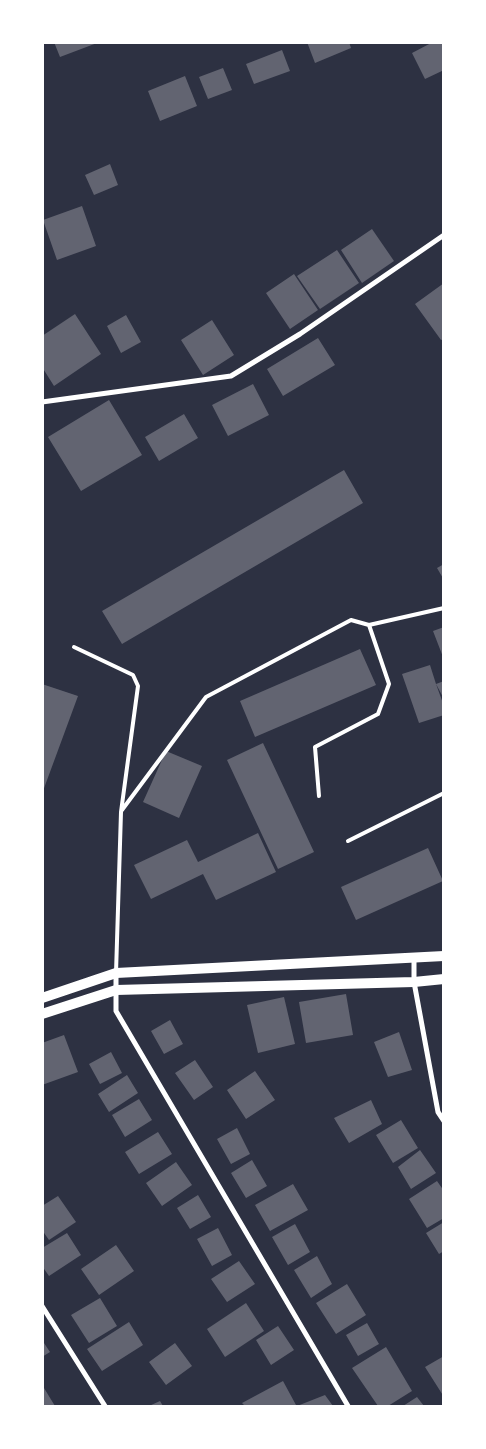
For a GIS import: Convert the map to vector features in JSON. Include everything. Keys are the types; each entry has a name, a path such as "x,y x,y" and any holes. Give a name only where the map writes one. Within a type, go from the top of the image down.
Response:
{"main road":[{"path":"42,998 116,974 444,956"},
{"path":"42,1014 116,990 414,982 444,979"}],"street":[{"path":"42,402 231,376 300,334 444,235"},
{"path":"414,959 414,982 438,1112 444,1121"},
{"path":"116,974 116,1011 348,1406"},
{"path":"42,1306 105,1406"}],"lane":[{"path":"121,812 206,697 351,620 369,625 444,608"},
{"path":"319,796 315,747 378,714 389,684 369,625"},
{"path":"74,647 133,675 138,686 138,700 121,812 116,974"},
{"path":"348,841 444,793"}],"building":[{"path":"54,42 97,42 97,43 60,57"},
{"path":"307,42 349,42 351,48 315,63"},
{"path":"433,42 444,42 444,70 425,79 412,53"},
{"path":"282,50 290,71 254,84 246,64"},
{"path":"223,68 232,90 208,99 199,77"},
{"path":"185,76 197,106 160,121 148,91"},
{"path":"110,164 118,185 94,195 85,175"},
{"path":"82,206 96,246 57,260 43,220"},
{"path":"372,229 394,261 362,283 341,250"},
{"path":"337,250 359,283 320,309 297,276"},
{"path":"294,274 318,310 290,329 266,293"},
{"path":"444,283 444,339 441,340 415,304"},
{"path":"75,314 101,354 54,386 42,367 42,336"},
{"path":"126,315 141,342 121,353 107,326"},
{"path":"212,320 234,355 203,375 181,340"},
{"path":"318,338 335,365 283,396 267,369"},
{"path":"253,384 269,415 228,436 212,405"},
{"path":"109,400 142,455 81,491 48,437"},
{"path":"184,414 198,438 159,461 145,437"},
{"path":"344,470 363,503 122,644 102,611"},
{"path":"444,564 444,580 437,568"},
{"path":"444,627 444,657 443,657 433,631"},
{"path":"360,649 376,685 255,737 240,701"},
{"path":"430,665 444,706 444,715 419,723 402,674"},
{"path":"444,681 444,699 436,684"},
{"path":"42,684 78,696 43,791 42,791"},
{"path":"263,743 314,852 278,869 227,760"},
{"path":"166,751 202,766 179,818 143,802"},
{"path":"258,833 276,872 216,900 203,874 151,899 134,865 187,840 198,862"},
{"path":"428,848 443,881 356,920 341,887"},
{"path":"346,994 353,1035 306,1043 299,1002"},
{"path":"284,997 295,1044 258,1053 247,1005"},
{"path":"170,1020 183,1044 164,1054 151,1031"},
{"path":"399,1032 412,1070 388,1077 374,1042"},
{"path":"64,1035 78,1072 42,1085 42,1043"},
{"path":"111,1052 122,1073 100,1084 89,1064"},
{"path":"195,1060 213,1087 194,1100 175,1073"},
{"path":"255,1071 275,1100 246,1119 227,1090"},
{"path":"127,1075 138,1093 109,1112 98,1094"},
{"path":"139,1099 152,1120 125,1137 112,1115"},
{"path":"371,1100 382,1124 349,1143 334,1118"},
{"path":"401,1120 418,1148 393,1163 376,1135"},
{"path":"237,1128 250,1154 231,1164 217,1139"},
{"path":"158,1132 172,1154 139,1174 125,1152"},
{"path":"420,1150 436,1173 411,1189 398,1167"},
{"path":"252,1160 267,1186 246,1198 231,1173"},
{"path":"176,1162 192,1185 162,1206 146,1183"},
{"path":"437,1181 444,1191 444,1218 427,1228 409,1199"},
{"path":"293,1184 308,1210 270,1231 255,1205"},
{"path":"198,1195 211,1217 190,1229 177,1208"},
{"path":"58,1196 76,1222 49,1240 42,1230 42,1206"},
{"path":"444,1222 444,1251 439,1254 426,1233"},
{"path":"295,1224 310,1252 288,1265 272,1237"},
{"path":"218,1228 232,1255 212,1266 197,1239"},
{"path":"67,1233 81,1255 49,1276 42,1266 42,1248"},
{"path":"116,1245 134,1271 99,1295 81,1269"},
{"path":"317,1256 332,1284 311,1298 294,1270"},
{"path":"239,1261 255,1284 227,1302 211,1279"},
{"path":"347,1284 366,1315 336,1334 316,1303"},
{"path":"100,1298 117,1326 89,1343 71,1315"},
{"path":"246,1303 264,1331 225,1357 207,1329"},
{"path":"129,1322 143,1345 102,1371 87,1349"},
{"path":"367,1323 379,1344 358,1356 346,1335"},
{"path":"278,1326 294,1350 271,1365 256,1340"},
{"path":"42,1340 50,1352 42,1357"},
{"path":"175,1343 192,1366 166,1385 149,1362"},
{"path":"386,1347 412,1391 388,1406 378,1406 352,1368"},
{"path":"444,1356 444,1397 425,1367"},
{"path":"283,1381 296,1405 245,1406 242,1403"},
{"path":"42,1388 44,1388 55,1406 42,1406"},
{"path":"325,1395 333,1406 297,1406"},
{"path":"417,1397 424,1406 403,1406"},
{"path":"160,1401 163,1406 149,1406"}]}
